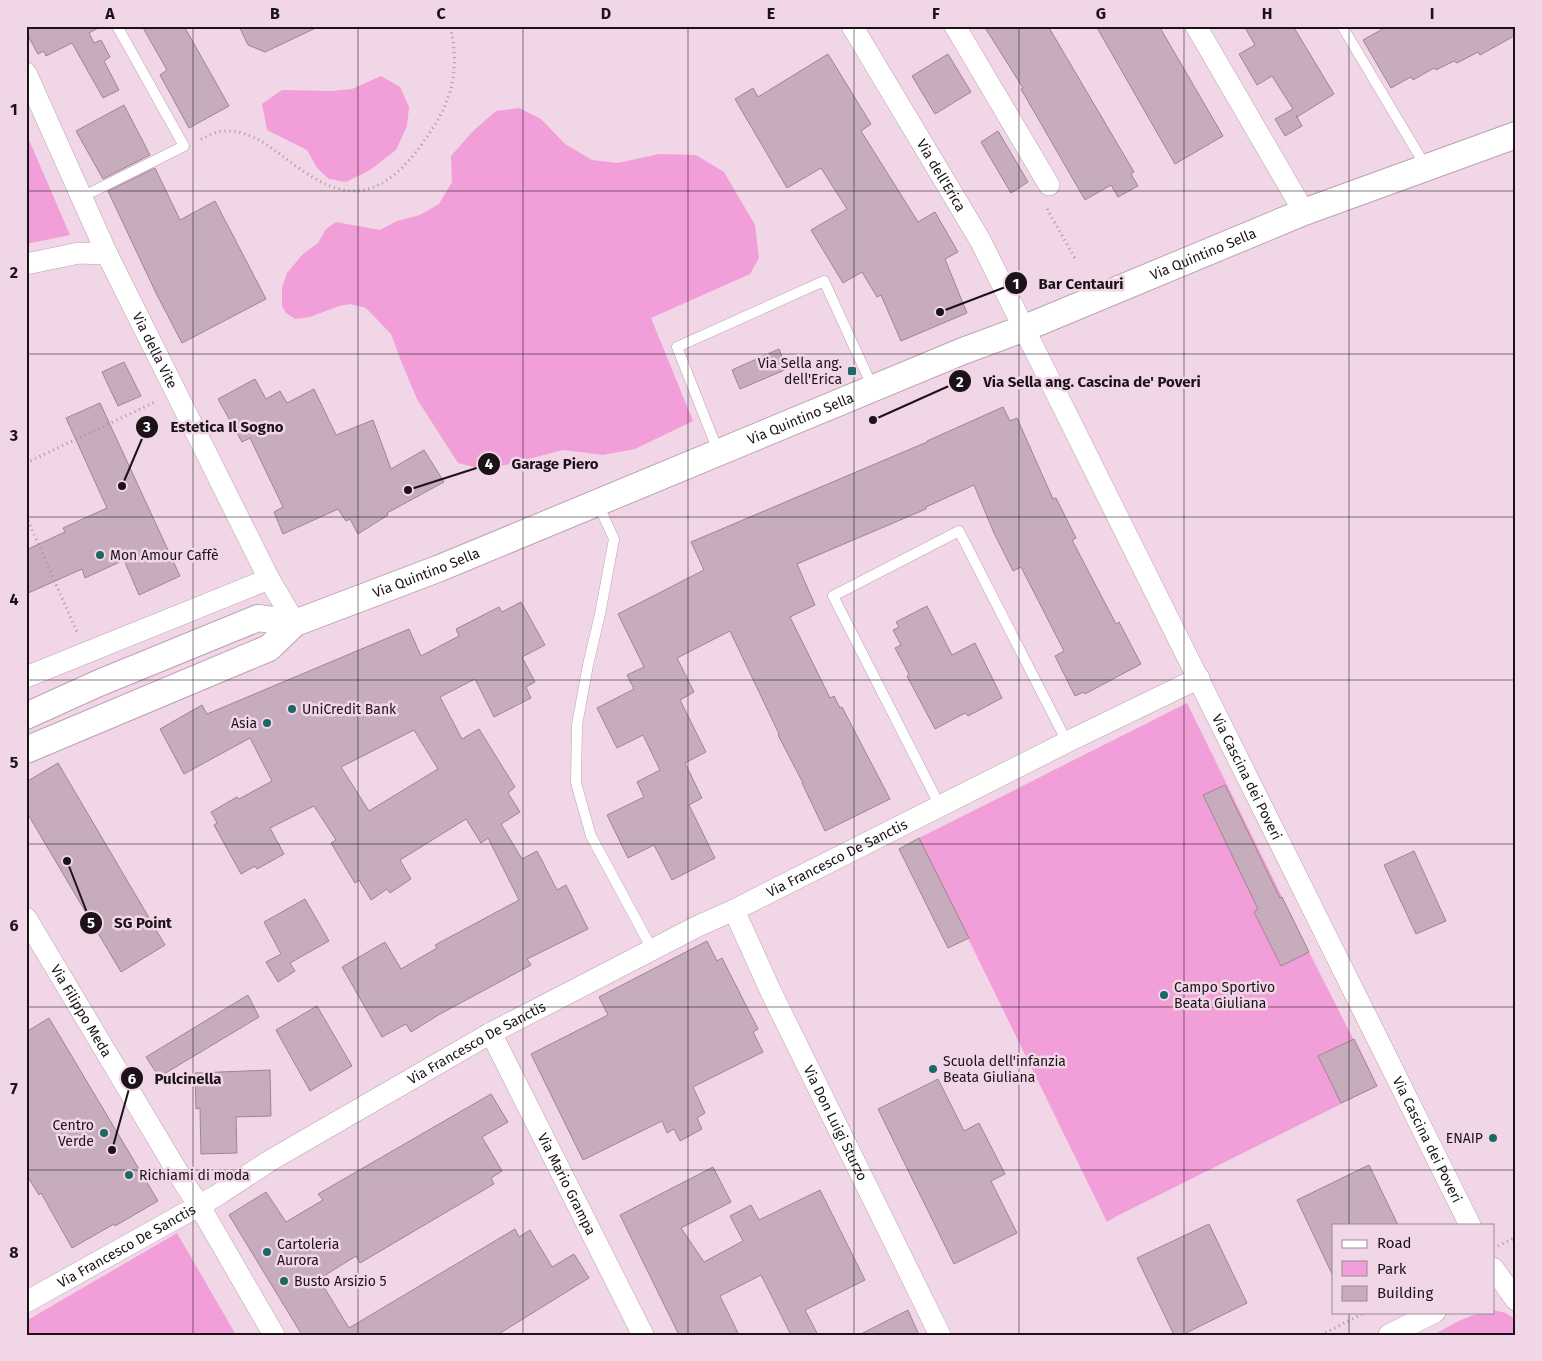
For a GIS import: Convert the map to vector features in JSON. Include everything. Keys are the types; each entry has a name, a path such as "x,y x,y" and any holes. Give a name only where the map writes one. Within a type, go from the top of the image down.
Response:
{"street":[{"name":"Via dell'Erica","path":"852,26 980,240 1025,328"},
{"path":"955,26 1049,185"},
{"path":"1196,26 1304,212"},
{"name":"Via della Vite","path":"26,73 107,254 269,579 295,623"},
{"name":"Via Quintino Sella","path":"26,750 269,648 295,623 440,568 598,504 873,388 1025,328 1304,212 1516,135"},
{"path":"26,264 79,253 107,254"},
{"name":"Via Cascina dei Poveri","path":"1025,328 1470,1224"},
{"path":"26,677 269,579"},
{"name":"Via Quintino Sella","path":"26,716 99,683 258,618 295,623"},
{"path":"86,652 99,683"},
{"name":"Via Francesco De Sanctis","path":"26,1302 199,1205 271,1160 491,1033 652,949 1199,678"},
{"name":"Via Don Luigi Sturzo","path":"734,910 771,992 940,1335"},
{"name":"Via Filippo Meda","path":"26,918 199,1205 274,1335"},
{"name":"Via Mario Grampa","path":"491,1033 643,1335"},
{"path":"1501,1277 1516,1300"},
{"path":"1389,1335 1431,1314"}],"lane":[{"path":"82,196 184,146 117,26"},
{"path":"1342,26 1426,167"},
{"path":"718,453 676,347 824,281 873,388"},
{"path":"598,504 614,539 577,725 576,783 591,836 652,949"},
{"path":"940,806 833,596 959,531 1067,742"}],"path":[{"path":"184,146 218,132 235,131 266,143 317,179 336,188 353,191 372,188 390,180 404,168 447,104 454,78 455,58 450,26"},
{"path":"1049,185 1041,198 1076,260"},
{"path":"26,463 176,392"},
{"path":"26,516 86,652"},
{"path":"1494,1248 1516,1237"},
{"path":"1321,1335 1362,1314"}],"green space":[{"path":"381,76 400,87 409,107 407,126 396,150 370,170 346,182 329,179 317,168 307,150 267,130 262,104 282,90 331,91 352,89"},
{"path":"519,108 541,119 565,144 592,160 618,163 659,154 696,155 724,172 755,225 759,258 750,274 651,318 693,421 635,449 603,455 563,450 486,470 458,463 417,399 391,334 366,308 350,304 310,317 295,319 286,313 282,306 282,287 287,273 303,254 318,243 326,229 336,222 380,230 397,221 420,215 439,204 452,182 451,156 473,131 496,111"},
{"path":"26,133 70,235 26,244"},
{"name":"Campo Sportivo Beata Giuliana","path":"1187,703 1377,1086 1107,1222 919,838"},
{"path":"177,1233 236,1335 26,1335 26,1321"},
{"path":"1494,1310 1506,1313 1516,1320 1516,1335 1433,1335 1477,1314 1494,1314"}],"building":[{"path":"26,26 102,26 89,33 94,43 101,40 110,57 104,61 119,90 103,98 72,43 46,56 44,51 38,54 26,32"},
{"path":"142,26 184,26 229,106 189,128 160,75 167,70"},
{"path":"239,26 320,26 265,52 248,45"},
{"path":"984,26 1048,26 1134,172 1131,174 1138,186 1118,197 1111,185 1085,200 1021,89 1023,88"},
{"path":"1096,26 1159,26 1223,136 1175,164"},
{"path":"1244,26 1293,26 1334,94 1297,117 1302,126 1285,136 1275,119 1293,109 1272,76 1257,85 1239,54 1255,45"},
{"path":"1388,26 1516,26 1516,35 1480,55 1478,52 1457,63 1454,61 1436,70 1434,68 1413,80 1411,77 1391,88 1363,40"},
{"path":"828,54 871,124 861,131 918,222 935,212 958,252 945,259 967,313 901,341 881,295 877,297 862,272 843,283 811,230 847,209 821,168 787,188 735,99 753,88 758,97"},
{"path":"948,54 971,92 935,114 912,76"},
{"path":"124,105 150,155 103,179 76,131"},
{"path":"998,131 1028,182 1011,193 981,142"},
{"path":"155,168 180,220 215,201 266,299 182,343 108,191"},
{"path":"779,349 787,369 740,389 732,370"},
{"path":"124,362 141,396 118,406 102,372"},
{"path":"255,379 266,399 280,391 287,403 314,389 336,435 373,420 391,469 424,450 444,482 387,513 388,515 358,534 350,519 346,521 338,509 283,534 274,512 283,507 250,438 242,442 218,399"},
{"path":"100,403 180,576 139,595 124,560 85,578 82,569 26,594 26,550 65,532 63,528 107,508 66,418"},
{"path":"1003,407 1010,421 1017,418 1053,499 1056,498 1076,538 1072,540 1116,624 1119,622 1141,664 1085,694 1084,692 1075,696 1055,656 1064,651 1021,567 1013,571 994,533 974,485 926,507 926,509 797,564 815,605 790,617 830,698 834,696 840,708 842,707 890,799 825,831 730,631 677,658 694,692 680,700 706,752 685,763 702,798 689,805 715,858 672,880 654,845 628,858 607,815 644,797 637,782 660,770 643,735 617,748 597,708 634,689 627,675 644,667 618,614 704,570 691,542 927,442"},
{"path":"521,602 545,645 522,657 535,682 526,687 531,698 494,717 475,679 440,697 462,739 479,729 515,787 508,793 520,812 501,824 522,859 537,851 557,890 566,885 588,929 527,959 531,965 440,1014 411,1032 406,1024 382,1037 342,967 385,942 401,969 437,948 435,945 519,900 488,838 481,843 466,819 400,860 411,879 390,893 387,889 371,900 359,880 355,883 331,843 336,840 314,806 270,828 284,854 257,869 255,866 241,874 214,825 217,823 211,812 237,797 239,799 272,781 250,738 184,774 160,729 202,705 207,714 409,629 421,656 459,636 456,629 499,607 502,612","holes":["414,730 438,769 369,811 341,767"]},
{"path":"927,606 952,655 975,643 1002,698 968,716 965,713 935,729 907,676 909,674 895,648 901,645 893,630 899,627 896,622"},
{"path":"58,763 165,945 121,972 26,811 26,782"},
{"path":"1225,785 1280,898 1282,897 1309,952 1281,966 1254,912 1258,909 1203,795"},
{"path":"919,838 969,938 948,948 899,849"},
{"path":"1414,851 1446,921 1416,934 1384,865"},
{"path":"305,899 329,941 290,963 295,971 278,982 266,962 281,954 264,922"},
{"path":"707,941 717,961 722,958 758,1029 753,1032 763,1052 693,1087 705,1113 697,1118 702,1129 680,1141 674,1129 667,1133 662,1121 583,1160 531,1054 608,1015 599,997"},
{"path":"248,995 259,1017 159,1077 146,1057"},
{"path":"317,1006 352,1066 310,1091 276,1030"},
{"path":"49,1018 158,1201 72,1248 41,1193 39,1195 26,1174 26,1032"},
{"path":"1354,1039 1377,1086 1341,1103 1318,1056"},
{"path":"270,1070 271,1116 236,1117 237,1153 201,1154 200,1108 196,1109 195,1073"},
{"path":"938,1079 964,1131 979,1123 1005,1174 991,1181 1017,1233 954,1264 878,1109"},
{"path":"491,1094 508,1122 482,1137 502,1171 491,1178 494,1184 360,1263 356,1256 319,1279 349,1328 515,1229 519,1237 530,1230 552,1267 574,1254 589,1278 497,1335 302,1335 229,1215 266,1192 286,1222 323,1200 318,1194"},
{"path":"1369,1165 1398,1224 1332,1224 1332,1274 1297,1200"},
{"path":"713,1167 731,1202 681,1228 704,1262 743,1241 730,1216 751,1205 759,1220 820,1190 865,1280 805,1310 818,1335 791,1335 761,1275 720,1296 739,1335 679,1335 620,1215"},
{"path":"1209,1224 1247,1303 1182,1335 1174,1335 1137,1258"},
{"path":"908,1310 919,1335 859,1335"}],"place":[{"name":"Bar Centauri","path":"940,312"},
{"name":"Via Sella ang. dell'Erica","path":"852,371"},
{"name":"Via Sella ang. Cascina de' Poveri","path":"873,420"},
{"name":"Estetica Il Sogno","path":"122,486"},
{"name":"Garage Piero","path":"408,490"},
{"name":"Mon Amour Caffè","path":"100,555"},
{"name":"UniCredit Bank","path":"292,709"},
{"name":"Asia","path":"267,723"},
{"name":"SG Point","path":"67,861"},
{"name":"Campo Sportivo Beata Giuliana","path":"1164,995"},
{"name":"Scuola dell'infanzia Beata Giuliana","path":"933,1069"},
{"name":"Centro Verde","path":"104,1133"},
{"name":"ENAIP","path":"1493,1138"},
{"name":"Pulcinella","path":"112,1150"},
{"name":"Richiami di moda","path":"129,1175"},
{"name":"Cartoleria Aurora","path":"267,1252"},
{"name":"Busto Arsizio 5","path":"284,1281"}]}
